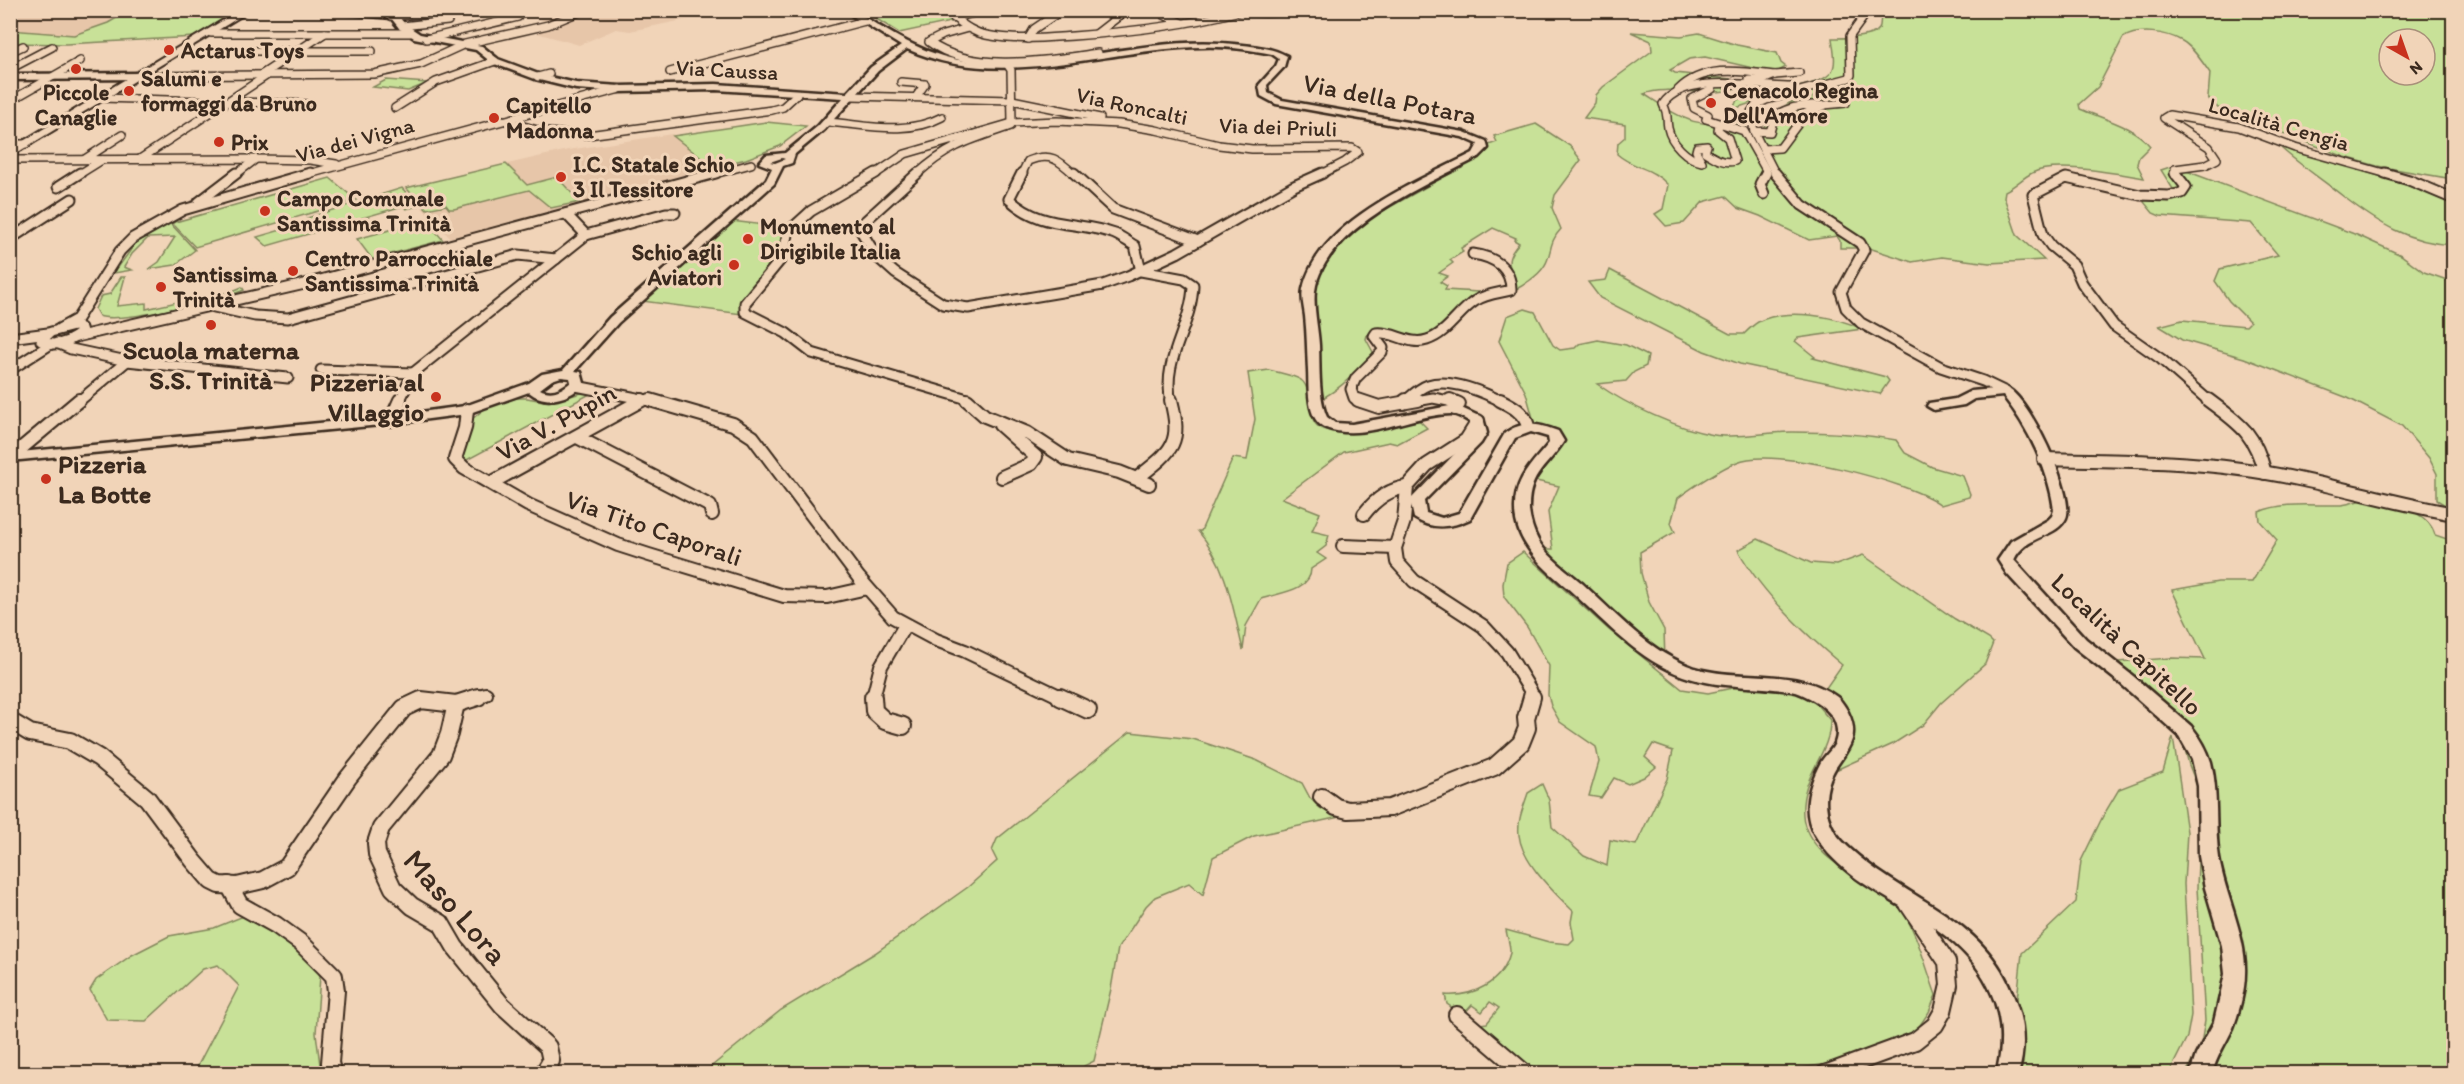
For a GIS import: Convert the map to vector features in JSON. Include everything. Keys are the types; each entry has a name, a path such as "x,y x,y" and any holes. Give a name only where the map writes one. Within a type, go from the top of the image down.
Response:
{"main road":[{"path":"10,154 142,76 247,10"}],"street":[{"path":"313,10 389,14 501,13"},
{"path":"426,39 518,17 520,10"},
{"path":"13,78 374,74 421,64 463,45 548,25 584,10"},
{"name":"Via della Potara","path":"847,10 904,47 944,59 1007,64 1204,44 1274,52 1284,58 1280,67 1263,86 1264,94 1271,99 1293,106 1464,135 1482,143 1483,148 1476,155 1383,206 1343,233 1320,262 1309,290 1316,392 1320,418 1326,425 1352,429 1455,410"},
{"path":"986,10 954,18 968,28 995,37 1028,39 1125,33 1219,17 1234,11 1266,13 1298,10"},
{"path":"1028,39 1034,29 1062,10"},
{"path":"1096,34 1127,10"},
{"path":"1863,10 1863,18 1850,36 1851,75 1842,81 1758,103 1751,112 1754,131 1777,177 1795,198 1860,243 1864,250 1840,292 1852,316 1941,367 1983,381 2006,392"},
{"path":"402,26 501,13"},
{"name":"Via Caussa","path":"389,14 410,33 426,39 479,48 495,61 538,77 576,86 620,89 716,87 848,97 1012,100"},
{"path":"1164,15 1182,23"},
{"path":"670,72 865,21"},
{"path":"968,28 943,35 929,42 945,54 991,61 1035,60 1098,54 1096,34"},
{"path":"140,159 229,101 326,32"},
{"path":"211,33 410,33"},
{"path":"10,52 23,46"},
{"path":"10,69 52,47"},
{"path":"10,338 30,337 48,341 210,306 309,283 750,165 789,161 790,153 830,120 848,97 890,54 904,47"},
{"path":"248,51 372,51"},
{"path":"10,101 80,61"},
{"path":"395,108 430,86 495,61"},
{"path":"1002,477 1031,464 1036,457 964,398 812,353 786,333 749,315 744,309 745,303 782,258 789,231 811,211 862,183 905,154 1000,125 1012,124 1011,70 1007,64"},
{"path":"1719,124 1718,130 1728,138 1734,162 1725,162 1715,158 1705,152 1707,146 1704,145 1696,148 1702,162 1683,155 1677,140 1668,129 1669,115 1663,104 1666,97 1678,90 1685,82 1716,72 1775,75 1799,73"},
{"path":"538,77 549,74"},
{"path":"1678,90 1738,80 1763,80 1775,75"},
{"path":"901,82 925,84 916,97"},
{"path":"1764,194 1760,184 1765,177 1766,170 1752,142 1741,128 1706,119 1708,115 1699,113 1691,101 1695,96 1724,83 1775,89 1805,85 1821,87"},
{"path":"430,86 440,87"},
{"name":"Via dei Vigna","path":"76,334 120,251 133,238 160,221 193,206 620,89"},
{"path":"503,120 543,134 588,135 772,110 783,107 797,94"},
{"path":"102,98 307,104"},
{"name":"Via Roncalti","path":"1012,100 1172,130 1206,140 1246,141"},
{"path":"1754,131 1770,132 1775,115 1783,111 1801,106 1846,103"},
{"path":"1763,149 1780,148 1806,113 1824,105"},
{"name":"Località Cengia","path":"2265,473 2258,447 2240,423 2201,395 2161,359 2114,326 2082,283 2074,265 2050,246 2043,235 2033,195 2066,178 2148,195 2169,197 2182,193 2186,187 2175,176 2175,169 2205,165 2217,159 2214,152 2204,143 2165,120 2164,116 2169,115 2230,125 2295,148 2409,180 2454,199"},
{"path":"830,120 914,129 933,123 942,117"},
{"name":"Via dei Priuli","path":"1072,122 1118,125 1155,130 1220,146 1267,150 1327,147 1358,150 1349,160 1295,186 1198,241 1141,271 1103,285 958,308 934,300 877,257 861,231 867,218 938,155 956,145 1004,129 1012,124 1072,122"},
{"path":"85,159 122,135"},
{"path":"10,144 26,144"},
{"path":"771,164 801,146"},
{"path":"992,419 1027,432 1068,460 1144,480 1170,451 1175,442 1174,414 1168,390 1168,377 1174,350 1192,304 1194,289 1192,283 1184,279 1141,271 1135,246 1120,237 1045,221 1013,203 1009,199 1011,192 1028,161 1038,157 1057,158 1113,208 1198,241"},
{"path":"58,187 103,159"},
{"path":"193,206 256,159"},
{"path":"10,160 256,159 329,162 339,165"},
{"path":"567,373 576,360 614,320 770,182 771,164"},
{"path":"11,237 72,199"},
{"path":"391,420 413,374 585,235 666,213 675,213"},
{"path":"566,214 585,235"},
{"path":"1473,254 1494,261 1504,268 1509,275 1511,290 1476,301 1435,337 1425,341 1402,340 1383,332 1374,334 1383,348 1382,352 1356,378 1351,386 1351,393 1357,400 1379,407 1439,397 1459,404 1455,410 1478,421"},
{"path":"210,306 255,316 288,318 518,255 556,259"},
{"path":"10,370 36,352 58,329 76,334 127,361 288,378"},
{"path":"11,457 127,361"},
{"path":"321,370 413,374"},
{"path":"11,457 391,420 466,410 534,386 546,377 567,373 578,378 576,387"},
{"path":"1401,404 1416,391 1430,384 1465,386 1515,410 1525,417 1528,426"},
{"path":"534,386 537,393 548,396 564,393 576,387 707,415 733,424 753,437 867,588 893,616 905,625 1088,710"},
{"path":"1934,406 1959,402 1971,395 2006,392"},
{"name":"Località Capitello","path":"2006,392 2023,414 2062,501 2063,511 2059,518 2051,524 2030,535 2010,550 2006,560 2039,600 2080,643 2127,680 2185,731 2193,741 2201,759 2207,786 2210,856 2215,888 2232,946 2235,974 2224,1024 2200,1074"},
{"name":"Via V. Pupin","path":"491,483 643,400"},
{"name":"Via Tito Caporali","path":"466,410 465,428 455,459 464,468 528,505 618,545 784,596 827,597 867,588"},
{"path":"1478,421 1480,434 1476,440 1417,500 1419,515 1426,520 1440,524 1465,516 1510,436 1518,429 1528,426 1553,434 1557,441 1528,476 1522,511 1530,540 1544,558 1639,643 1665,661 1690,673 1715,678 1753,680 1811,691 1831,702 1841,714 1844,730 1843,745 1829,765 1817,790 1817,814 1825,836 1861,870 1951,927 1974,948 1996,977 2007,1004 2013,1032 2007,1074"},
{"path":"1322,796 1336,807 1348,810 1389,808 1494,767 1521,743 1527,728 1526,718 1532,698 1530,690 1507,652 1483,626 1414,581 1397,562 1395,548 1404,521 1407,487 1427,465 1466,440 1478,421"},
{"path":"577,437 710,506 712,514"},
{"path":"2044,459 2144,462 2265,473 2399,504 2454,514"},
{"path":"1364,514 1395,488 1407,487"},
{"path":"1343,546 1395,548"},
{"path":"903,726 885,721 874,711 872,701 876,677 905,625"},
{"path":"10,721 28,732 71,741 96,757 146,796 176,834 203,875 217,885 253,884 273,877 287,867 348,778 404,708 421,700 456,704 486,694"},
{"name":"Maso Lora","path":"456,704 450,728 437,760 416,783 377,838 378,859 392,887 424,917 441,923 455,947 502,1005 548,1047 551,1061 543,1074"},
{"path":"228,885 240,905 276,925 301,943 334,976 336,991 330,1063 333,1074"},
{"path":"1825,1074 1915,1041 1935,1024 1943,1011 1949,985 1947,962 1900,893"},
{"path":"1457,1015 1474,1025 1513,1065 1526,1074"}],"shaded area":[{"path":"504,10 727,11 630,31 616,29 579,45 537,33 528,27 545,22 534,14 508,20"},
{"path":"10,11 129,11 108,23 74,35 11,30"},
{"name":"I.C. Statale Schio 3 Il Tessitore","path":"672,134 713,167 450,238 404,188 568,150"}],"green space":[{"path":"880,10 924,10 927,13 938,11 955,21 899,33 867,13"},
{"path":"129,11 234,11 195,37 66,44 11,43 10,30 74,35 108,23"},
{"path":"1882,11 2453,11 2453,179 2377,166 2345,157 2218,108 2208,98 2210,73 2194,51 2176,38 2153,32 2136,33 2123,38 2098,87 2079,104 2080,109 2136,133 2150,146 2139,157 2137,164 2144,178 2104,171 2056,168 2032,173 2005,191 2004,197 2017,235 2044,260 1989,263 1942,257 1912,262 1869,248 1840,248 1837,236 1809,240 1738,208 1725,196 1703,202 1684,223 1666,226 1655,214 1663,209 1668,185 1656,175 1617,154 1618,143 1625,137 1625,124 1584,118 1603,87 1652,51 1651,41 1631,32 1681,36 1699,33 1737,45 1777,53 1781,63 1786,67 1775,73 1705,57 1689,59 1670,70 1675,73 1731,79 1720,80 1718,86 1735,88 1713,92 1665,90 1644,94 1680,116 1701,123 1728,123 1744,119 1750,141 1755,149 1760,133 1778,111 1793,101 1819,97 1760,100 1733,109 1737,100 1803,86 1826,77 1832,71 1834,63 1832,38 1870,35 1880,28"},
{"path":"386,80 428,83 408,91 373,87"},
{"path":"766,122 806,126 780,146 746,159 713,167 673,136"},
{"path":"1536,124 1570,146 1581,160 1555,195 1552,208 1561,229 1552,242 1544,267 1529,281 1512,290 1515,285 1509,259 1519,243 1514,240 1516,238 1493,228 1461,248 1463,252 1450,260 1453,263 1439,273 1448,276 1440,282 1447,286 1445,290 1496,293 1461,307 1432,334 1421,340 1406,341 1367,335 1366,339 1373,352 1372,356 1343,384 1323,398 1320,377 1316,375 1310,311 1322,258 1361,223 1480,157 1486,146 1497,142 1494,136"},
{"path":"2285,147 2402,183 2453,204 2453,245 2408,236 2382,223 2281,148"},
{"path":"506,164 527,185 557,177 580,202 551,208 529,190 454,209 449,209 446,205 427,209 406,188"},
{"path":"2173,166 2357,235 2401,255 2424,272 2453,282 2453,510 2437,500 2437,474 2429,458 2402,426 2348,398 2244,358 2182,340 2159,326 2182,320 2246,326 2250,322 2229,301 2215,281 2220,269 2278,255 2251,223 2160,216 2153,213 2144,202 2146,198 2173,189 2161,170"},
{"name":"Campo Comunale Santissima Trinità","path":"330,178 356,200 195,247 172,223"},
{"path":"402,188 418,206 406,209 403,206 321,230 307,218"},
{"path":"426,220 443,240 372,259 357,239"},
{"path":"731,221 790,228 783,251 742,314 642,301"},
{"path":"308,222 319,231 267,246 257,237"},
{"path":"165,224 171,224 195,250 175,265 149,269 159,262 175,237 148,238 132,254 124,267 132,270 114,273 135,244"},
{"path":"1610,270 1730,334 1744,334 1758,322 1782,315 1810,315 1851,324 1862,329 1798,338 1795,341 1815,357 1813,358 1886,377 1889,381 1880,394 1740,364 1704,351 1600,298 1588,282 1606,280"},
{"path":"121,277 125,277 117,306 146,303 146,309 190,299 191,301 242,287 244,290 194,305 148,314 110,318 99,316 95,309 101,296 110,294"},
{"path":"1525,309 1535,312 1553,345 1560,350 1575,348 1579,344 1598,340 1626,345 1648,356 1646,366 1634,372 1626,381 1597,384 1653,415 1700,432 1723,436 1805,432 1896,440 1905,453 1932,467 1963,476 1969,497 1941,505 1902,486 1873,477 1780,459 1755,458 1737,462 1723,469 1678,498 1671,523 1675,532 1640,552 1641,573 1649,602 1664,630 1665,661 1538,549 1553,549 1548,512 1559,486 1527,479 1557,440 1535,425 1526,393 1499,341 1507,316"},
{"path":"1269,370 1290,375 1305,384 1312,417 1319,427 1328,431 1366,429 1416,417 1427,428 1397,444 1389,442 1344,452 1282,498 1320,513 1312,531 1329,535 1326,546 1317,553 1326,559 1311,569 1310,576 1299,587 1261,599 1246,626 1243,650 1222,572 1208,544 1198,531 1201,531 1233,458 1247,460 1255,419 1248,373"},
{"path":"585,392 592,393 463,462 460,453 472,419 487,407 516,398 549,402"},
{"path":"2369,498 2408,509 2425,519 2435,535 2453,541 2453,1073 2186,1073 2201,1044 2205,1021 2197,888 2199,835 2209,816 2189,765 2181,733 2103,663 2171,658 2205,659 2172,590 2218,582 2252,582 2277,540 2260,521 2259,512 2279,506 2341,505"},
{"path":"1758,539 1811,563 1836,565 1863,555 1955,619 1989,639 1993,643 1985,664 1941,703 1923,725 1893,744 1838,769 1829,769 1844,739 1821,695 1842,665 1785,612 1748,566 1738,550"},
{"path":"1523,552 1609,630 1682,689 1708,693 1747,685 1791,691 1812,699 1830,720 1826,744 1810,776 1803,801 1806,828 1812,840 1832,861 1893,900 1905,915 1916,937 1936,995 1929,1012 1916,1031 1897,1042 1833,1063 1763,1074 1538,1073 1516,1064 1480,1024 1487,1023 1499,1008 1490,1002 1482,1012 1472,1005 1463,1015 1447,1004 1445,995 1466,994 1476,990 1493,980 1500,972 1510,953 1506,930 1549,942 1569,944 1574,939 1571,922 1573,911 1532,866 1521,846 1519,824 1528,793 1542,784 1549,800 1552,827 1584,856 1607,866 1610,840 1636,845 1667,779 1673,751 1653,744 1645,757 1656,767 1644,777 1628,784 1614,778 1601,798 1589,796 1599,762 1596,747 1560,722 1548,695 1549,666 1527,627 1504,597 1503,584 1507,563"},
{"path":"1130,732 1193,739 1256,760 1302,783 1310,798 1320,808 1332,814 1344,816 1254,836 1213,857 1203,895 1189,883 1155,897 1146,906 1118,948 1094,1061 1084,1066 1080,1073 702,1074 781,1010 875,953 968,887 997,861 992,851 997,839"},
{"path":"2173,737 2187,832 2184,884 2191,1015 2187,1037 2169,1073 2020,1073 2023,1063 2014,1028 2022,953 2076,902 2081,861 2103,816 2119,789 2163,772"},
{"path":"246,915 301,947 311,957 320,976 316,1033 321,1073 194,1073 239,986 218,965 203,969 146,1021 107,1020 90,990 96,980 132,955 169,936 214,928"}],"place":[{"name":"Actarus Toys","path":"169,50"},
{"name":"Piccole Canaglie","path":"76,69"},
{"name":"Salumi e formaggi da Bruno","path":"129,91"},
{"name":"Cenacolo Regina Dell'Amore","path":"1711,103"},
{"name":"Capitello Madonna","path":"494,118"},
{"name":"Prix","path":"219,142"},
{"name":"I.C. Statale Schio 3 Il Tessitore","path":"561,177"},
{"name":"Campo Comunale Santissima Trinità","path":"265,211"},
{"name":"Monumento al Dirigibile Italia","path":"748,239"},
{"name":"Schio agli Aviatori","path":"734,265"},
{"name":"Centro Parrocchiale Santissima Trinità","path":"293,271"},
{"name":"Santissima Trinità","path":"161,287"},
{"name":"Scuola materna S.S. Trinità","path":"211,325"},
{"name":"Pizzeria al Villaggio","path":"436,397"},
{"name":"Pizzeria La Botte","path":"46,479"}]}
